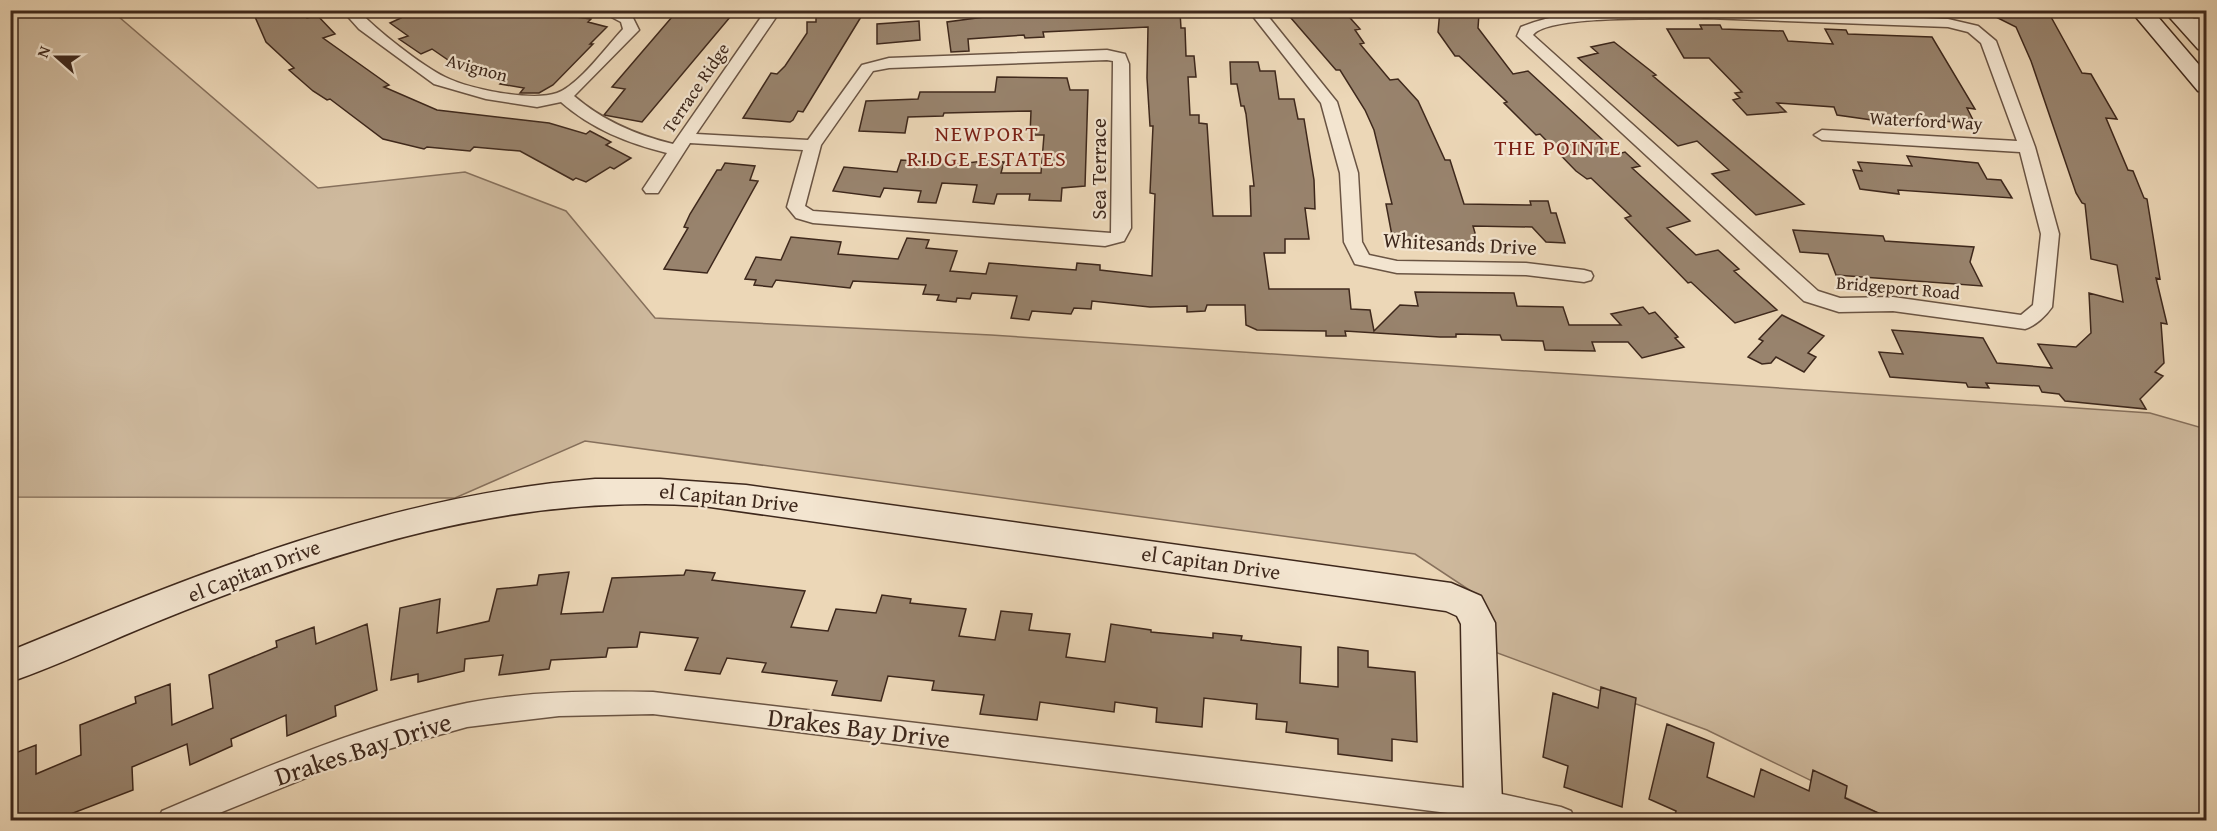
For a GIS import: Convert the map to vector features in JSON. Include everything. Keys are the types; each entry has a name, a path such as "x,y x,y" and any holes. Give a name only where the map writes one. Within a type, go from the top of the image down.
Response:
{"street":[{"name":"Avignon","path":"349,10 363,26 440,81 486,94 537,102 564,96 578,86 631,30 627,19 605,10"},
{"name":"Terrace Ridge","path":"652,189 774,10"},
{"name":"Whitesands Drive","path":"1255,10 1329,102 1349,173 1353,242 1362,260 1397,267 1526,269 1584,276"},
{"path":"2140,10 2206,86"},
{"name":"Bridgeport Road","path":"1600,14 1707,14 1961,25 1973,29 1988,41 2027,147 2050,234 2042,308 2025,322 1893,304 1839,305 1811,296 1525,36 1526,30 1539,22 1600,14"},
{"path":"2179,16 2206,23"},
{"path":"2179,16 2206,44"},
{"name":"Sea Terrace","path":"1107,54 1120,57 1122,228 1118,237 1105,240 802,214 796,207 813,145 868,68 890,63 1107,54"},
{"path":"564,96 581,112 629,138 681,144 813,145"},
{"name":"Waterford Way","path":"1822,135 2027,147"},
{"name":"el Capitan Drive","path":"10,667 278,560 355,534 430,514 504,500 576,492 656,490 746,498 1451,597 1469,606 1479,623 1483,803"},
{"name":"Drakes Bay Drive","path":"172,820 335,752 402,731 467,715 531,706 593,702 653,703 1483,803 1561,820"}],"shaded area":[{"path":"11,11 112,11 318,188 465,172 566,211 655,318 991,335 2150,413 2206,429 2206,820 1892,820 1707,730 1492,651 1483,599 1415,554 585,441 455,498 11,497"}],"building":[{"path":"252,10 303,10 307,18 317,15 335,34 323,38 389,85 384,87 437,110 549,123 586,134 590,131 611,142 606,145 631,158 614,169 610,167 586,182 576,178 573,180 520,151 474,147 470,151 427,147 424,149 383,139 330,99 327,100 313,91 289,70 294,68 266,42"},
{"path":"394,10 561,10 554,14 591,19 588,22 607,27 553,85 539,93 520,93 524,88 500,84 504,80 470,71 472,69 454,64 432,49 421,54 399,39 408,36 390,23 401,18"},
{"path":"678,10 736,10 642,122 604,115 625,89 612,87"},
{"path":"1036,10 1180,12 1181,28 1185,28 1186,56 1194,56 1196,77 1188,77 1190,115 1199,115 1199,123 1207,124 1213,216 1251,216 1250,186 1254,186 1246,114 1244,106 1241,106 1237,84 1231,84 1230,62 1258,62 1260,71 1275,71 1279,99 1294,99 1298,119 1304,119 1314,180 1315,209 1305,208 1309,239 1285,239 1285,253 1264,253 1269,289 1349,289 1351,309 1370,310 1374,331 1400,305 1418,306 1415,292 1514,293 1517,306 1563,307 1569,325 1621,325 1611,314 1643,307 1649,314 1655,312 1684,347 1642,358 1628,342 1592,342 1595,351 1545,350 1543,341 1502,340 1500,335 1456,334 1456,337 1440,337 1345,331 1346,336 1326,336 1326,331 1257,330 1246,325 1245,305 1207,305 1205,311 1187,312 1187,306 1150,307 1092,301 1091,309 1074,308 1071,314 1032,311 1029,320 1011,318 1017,296 972,293 970,299 957,298 956,302 937,300 939,295 923,294 926,285 853,281 850,288 776,280 772,287 754,285 756,280 745,279 756,257 781,260 791,237 841,242 838,254 898,259 907,238 929,240 926,248 957,251 950,271 986,274 989,263 1076,270 1077,263 1100,265 1100,270 1152,276 1155,194 1150,193 1153,126 1150,126 1147,78 1148,27 1043,32 1044,37 1025,38 1024,35 968,39 969,51 951,52 947,22"},
{"path":"1284,10 1343,10 1360,29 1355,30 1364,43 1360,44 1390,80 1398,79 1418,101 1445,160 1450,160 1464,204 1531,205 1530,201 1548,201 1551,213 1556,213 1565,243 1546,242 1532,227 1473,226 1479,247 1455,247 1454,242 1393,241 1386,204 1392,204 1374,130 1365,110 1340,70 1336,70"},
{"path":"1440,10 1479,14 1478,28 1513,74 1528,71 1618,154 1625,152 1640,166 1632,168 1690,221 1667,228 1696,255 1718,250 1739,269 1734,271 1777,310 1735,323 1691,282 1688,283 1625,218 1631,216 1591,178 1587,179 1576,171 1540,134 1536,135 1504,103 1507,102 1459,56 1455,56 1438,32"},
{"path":"1982,10 2037,10 2051,17 2082,73 2091,74 2117,119 2106,118 2128,170 2133,171 2144,198 2147,199 2160,279 2156,278 2167,324 2161,323 2164,363 2155,372 2163,376 2140,399 2146,409 2065,401 2059,394 2042,392 2039,386 1986,383 1989,388 1968,387 1966,383 1890,377 1879,352 1903,354 1892,330 1919,332 1983,338 1997,363 2052,368 2038,344 2076,347 2091,333 2089,293 2123,302 2117,265 2091,259 2085,204 2076,193 2031,61 2016,27"},
{"path":"864,12 803,112 798,111 790,122 743,118 771,73 777,74 785,66 807,33 807,22 816,22 816,15"},
{"path":"919,21 920,40 877,44 877,24"},
{"path":"1700,25 1720,25 1722,29 1783,31 1788,41 1833,44 1825,29 1846,30 1848,34 1932,37 1975,109 1967,108 1975,124 1898,117 1901,122 1879,121 1837,115 1834,107 1777,103 1786,112 1747,115 1733,100 1740,98 1735,93 1742,92 1709,58 1684,58 1667,29 1702,29"},
{"path":"1614,42 1656,75 1653,76 1804,204 1756,215 1712,174 1729,170 1697,141 1678,146 1578,58 1598,53 1591,47"},
{"path":"997,77 1067,78 1070,90 1088,90 1085,186 1062,188 1061,201 1029,200 1030,194 997,194 994,204 973,202 977,185 942,183 936,203 918,202 921,191 884,188 880,197 833,191 844,167 897,172 901,160 960,164 983,161 1004,162 1001,173 1041,173 1044,135 1030,135 1031,111 944,113 943,116 908,117 905,133 859,131 866,101 918,99 920,92 995,92"},
{"path":"1907,156 1978,163 1987,179 2001,180 2012,198 1898,190 1899,194 1860,189 1853,170 1862,171 1858,162 1912,166"},
{"path":"725,163 755,166 750,180 758,181 707,273 664,269 688,228 684,227 690,214 717,170 721,170"},
{"path":"1793,230 1883,236 1885,241 1974,247 1970,262 1982,286 1836,275 1828,254 1800,252"},
{"path":"1782,315 1824,336 1808,353 1816,357 1804,372 1776,357 1771,363 1762,364 1748,357 1763,341 1759,339"},
{"path":"686,570 715,573 712,580 805,591 791,627 828,631 836,609 876,613 882,595 911,599 910,603 966,609 959,636 995,640 1001,611 1032,614 1029,630 1070,634 1066,657 1105,662 1111,624 1151,630 1151,632 1213,638 1213,633 1242,636 1241,640 1301,647 1300,683 1338,687 1338,647 1368,651 1368,667 1415,672 1417,742 1392,739 1392,761 1338,754 1338,739 1286,732 1287,722 1256,719 1257,704 1204,698 1202,727 1156,722 1157,708 1115,702 1114,712 1040,702 1037,720 980,714 984,695 932,690 934,681 888,676 881,701 832,695 837,681 762,672 766,663 727,658 720,674 685,670 698,638 640,632 637,647 608,648 606,657 551,660 549,669 499,675 503,655 465,659 464,671 418,682 418,674 391,680 400,608 440,599 437,633 489,621 497,589 537,585 539,575 569,572 561,614 603,612 612,578 684,575"},
{"path":"367,624 377,690 335,706 336,716 287,736 286,715 231,739 232,746 190,765 187,744 132,767 133,790 55,820 10,820 10,755 36,745 36,774 81,755 80,725 136,703 135,697 170,684 172,725 213,708 209,675 277,647 276,641 314,627 316,644"},
{"path":"1601,687 1636,698 1622,807 1564,787 1568,766 1543,757 1553,693 1598,708"},
{"path":"1667,724 1714,743 1707,777 1754,797 1761,769 1809,791 1813,770 1847,786 1845,798 1894,820 1674,820 1676,811 1649,799"}],"district":[{"name":"NEWPORT RIDGE ESTATES","path":"987,146"},
{"name":"THE POINTE","path":"1558,147"}]}
